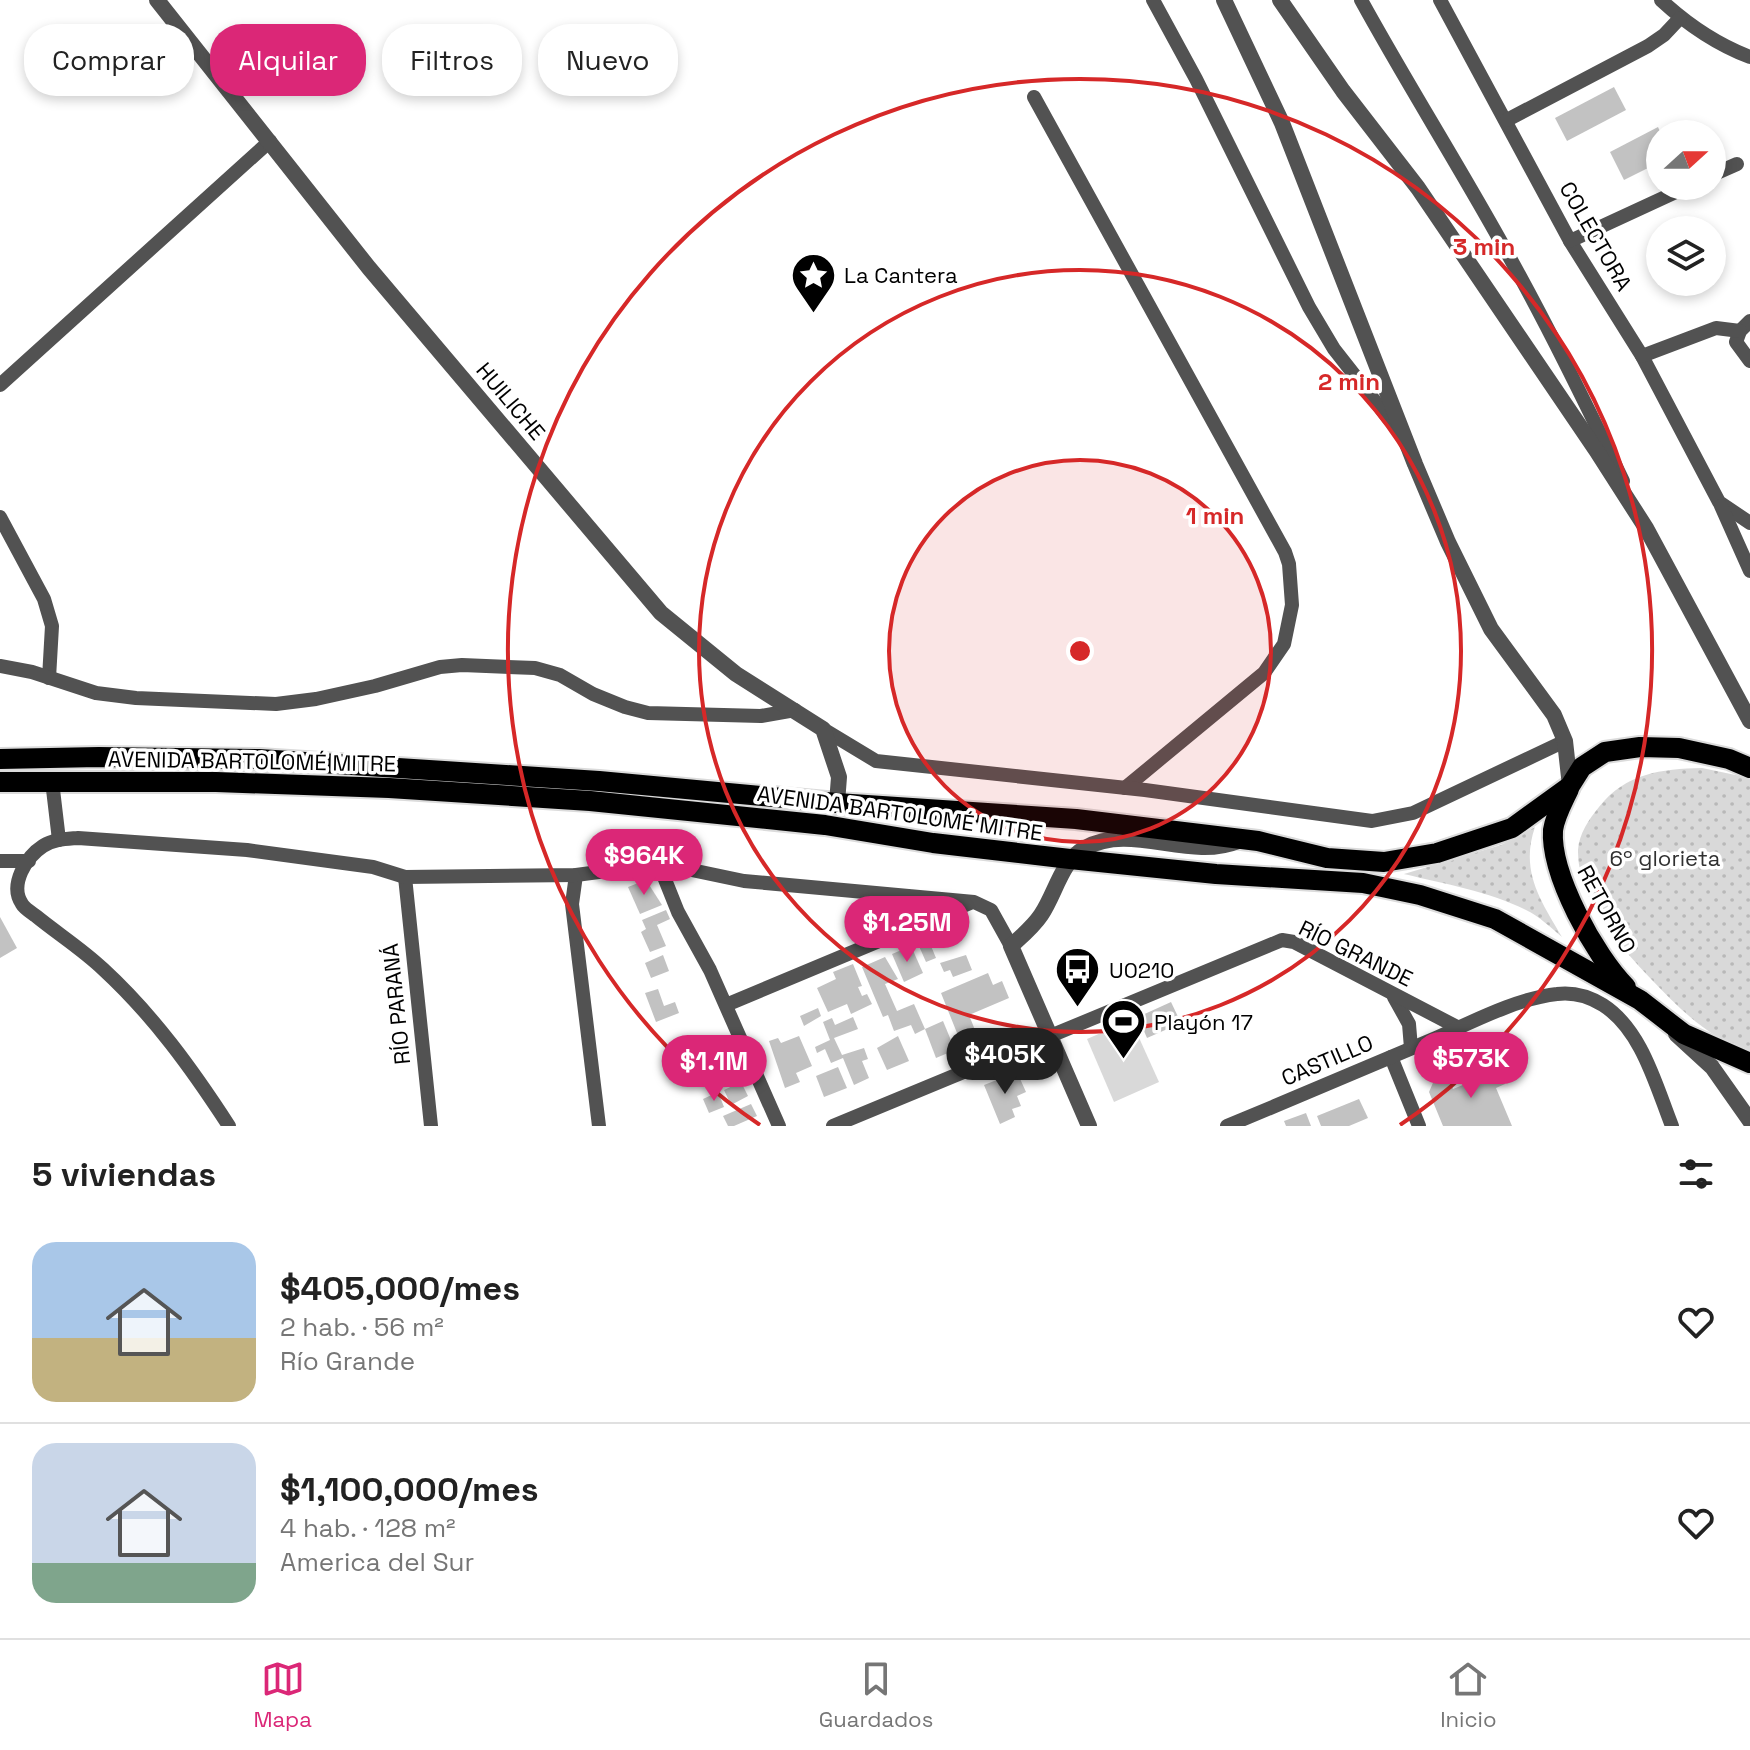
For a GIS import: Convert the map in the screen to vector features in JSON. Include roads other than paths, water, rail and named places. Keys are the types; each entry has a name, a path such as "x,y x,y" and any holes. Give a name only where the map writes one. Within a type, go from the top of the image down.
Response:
{"main road":[{"name":"AVENIDA BARTOLOMÉ MITRE","path":"0,759 259,759 599,781 837,803 1076,819 1243,839 1351,861 1384,862 1418,857 1512,828 1570,786 1582,767 1597,756 1624,748 1679,748 1729,759 1750,768"},
{"name":"AVENIDA BARTOLOMÉ MITRE","path":"5,782 216,782 389,788 560,799 825,825 933,843 1070,859 1216,874 1363,883 1420,895 1495,919 1640,1000 1684,1034 1750,1063"},
{"name":"RETORNO","path":"1570,786 1553,830 1555,860 1562,884 1586,930 1611,968 1640,1000"}],"street":[{"name":"HUILICHE","path":"157,0 369,268 661,613 736,674 823,729"},
{"path":"1153,0 1196,79 1309,307 1334,349 1405,440"},
{"path":"1224,0 1282,123 1405,440 1448,542 1491,629 1554,715 1565,741 1570,786"},
{"path":"1280,0 1343,91 1418,188 1646,528"},
{"path":"1361,0 1404,80 1501,241 1557,346 1646,528 1750,721"},
{"name":"COLECTORA","path":"1440,0 1592,280 1642,356 1719,502 1750,523"},
{"path":"1661,0 1708,38 1750,57"},
{"path":"1507,120 1648,46 1680,18"},
{"path":"1034,97 1289,564 1292,605 1284,644 1264,673 1125,788"},
{"path":"0,385 270,141"},
{"path":"1726,169 1737,164"},
{"path":"1570,241 1659,200"},
{"path":"1642,356 1716,328 1745,326"},
{"path":"1745,326 1736,342 1750,361"},
{"path":"1719,502 1750,571"},
{"path":"0,517 44,599 52,626 49,678"},
{"path":"0,666 32,672 96,693 136,698 276,704 375,686 440,667 484,665 535,668 560,675 593,694 648,713 761,716 795,710"},
{"path":"823,729 876,761 1125,788 1372,821 1413,813 1565,741"},
{"path":"823,729 839,777 837,803"},
{"path":"52,781 59,840"},
{"path":"229,1126 163,1031 117,981 22,904 17,888 19,877 44,846 59,840 78,838 247,850 373,867 405,877 576,875 629,868 682,868 744,881 974,902 991,910 1011,946 1089,1126"},
{"path":"1011,946 1042,914 1070,859 1084,848 1104,841 1134,840 1195,848 1229,845 1243,839"},
{"path":"0,861 29,861"},
{"path":"660,867 678,912 726,1005 779,1126"},
{"path":"576,875 572,904 599,1126"},
{"name":"RÍO PARANÁ","path":"405,877 431,1126"},
{"path":"726,1005 974,902"},
{"name":"RÍO GRANDE","path":"833,1126 1282,940 1294,942 1459,1028"},
{"path":"1391,994 1409,1024 1411,1048"},
{"name":"CASTILLO","path":"1227,1126 1459,1028 1532,999 1558,994 1581,995 1603,1005 1617,1017 1642,1054 1672,1126"},
{"path":"1640,1000 1712,1067 1750,1121"},
{"path":"1391,1057 1419,1126"}],"place":[{"name":"La Cantera","path":"813,314"},
{"name":"U0210","path":"1078,1009"},
{"name":"Playón 17","path":"1123,1061"}],"park label":[{"name":"6º glorieta","path":"1665,858"}]}
